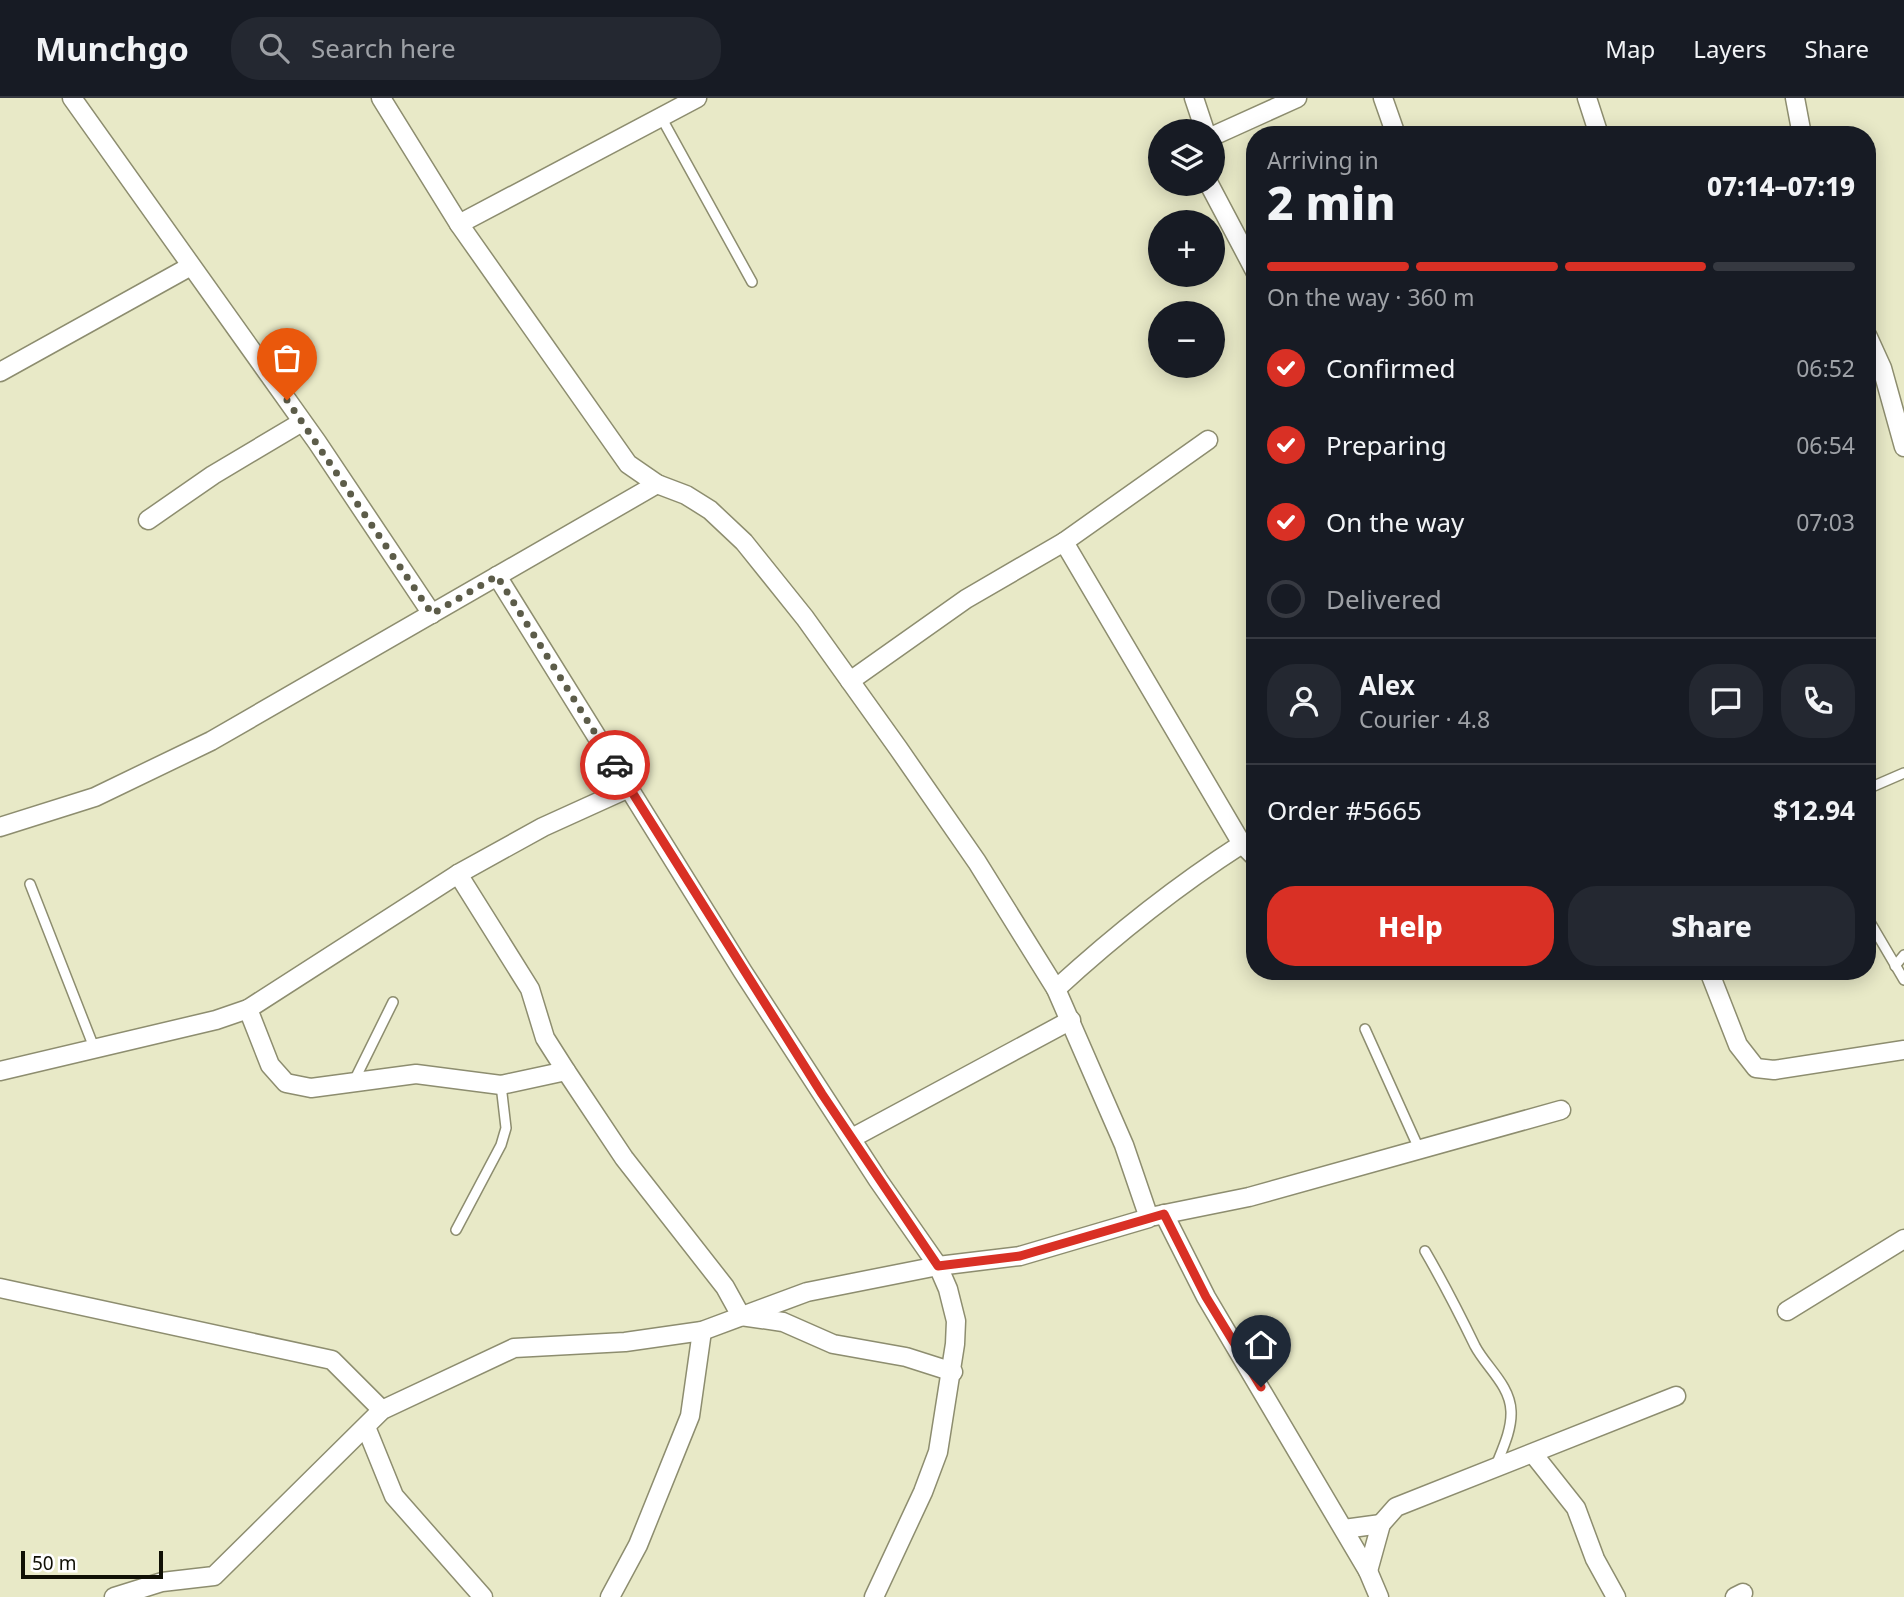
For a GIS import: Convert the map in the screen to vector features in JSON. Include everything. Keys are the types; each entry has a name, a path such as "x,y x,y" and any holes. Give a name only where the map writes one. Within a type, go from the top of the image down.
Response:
{"street":[{"path":"72,98 302,422 432,614"},
{"path":"382,98 459,224 628,464 657,484 686,495 710,510 744,542 850,681 977,862 1056,989 1156,1216 1344,1529 1368,1571 1379,1597"},
{"path":"459,224 697,98"},
{"path":"1194,98 1201,119"},
{"path":"1225,131 1297,98"},
{"path":"1383,98 1393,126"},
{"path":"1587,98 1595,126"},
{"path":"1795,98 1800,126"},
{"path":"1215,196 1246,254"},
{"path":"0,372 191,266"},
{"path":"1876,355 1904,447"},
{"path":"148,520 213,475 302,422"},
{"path":"850,681 966,599 1064,542 1208,440"},
{"path":"2,822 95,797 155,770 657,484"},
{"path":"1064,542 1246,846"},
{"path":"497,576 852,1138 938,1266 956,1321 953,1372 938,1452 923,1492 874,1597"},
{"path":"0,1070 95,1050 248,1009 458,874 543,827 629,788"},
{"path":"1056,989 1110,940 1180,885 1246,852"},
{"path":"458,874 530,989 545,1038 566,1071 624,1158 725,1287 741,1316"},
{"path":"1713,980 1738,1045 1756,1068 1774,1070 1904,1050"},
{"path":"248,1009 261,1048 270,1065 286,1083 311,1088 416,1074 501,1085 566,1071"},
{"path":"852,1138 1071,1020"},
{"path":"114,1597 162,1582 214,1576 382,1410 514,1348 625,1342 702,1331 807,1292 938,1266 1020,1256 1156,1216 1249,1197 1561,1110"},
{"path":"1787,1311 1904,1239"},
{"path":"0,1288 332,1360 382,1410"},
{"path":"741,1316 783,1322 833,1343 906,1357 953,1372"},
{"path":"610,1597 638,1545 690,1416 702,1331"},
{"path":"1368,1571 1381,1524 1396,1507 1534,1455 1676,1396"},
{"path":"366,1427 394,1496 483,1597"},
{"path":"1534,1455 1576,1508 1595,1559 1616,1597"},
{"path":"1344,1529 1381,1524"}],"lane":[{"path":"660,116 752,282"},
{"path":"1876,785 1904,773"},
{"path":"30,884 95,1050"},
{"path":"1876,932 1904,980"},
{"path":"1895,966 1904,955"},
{"path":"353,1083 393,1002"},
{"path":"1365,1029 1420,1151"},
{"path":"456,1230 501,1145 506,1128 501,1085"},
{"path":"1424,1251 1459,1308 1476,1348 1507,1395 1511,1411 1507,1435 1495,1469"}],"way so far":[{"path":"287,400 432,614 497,576 615,765"}],"route":[{"path":"615,765 822,1094 938,1266 1020,1256 1164,1214 1206,1297 1261,1387"}]}
